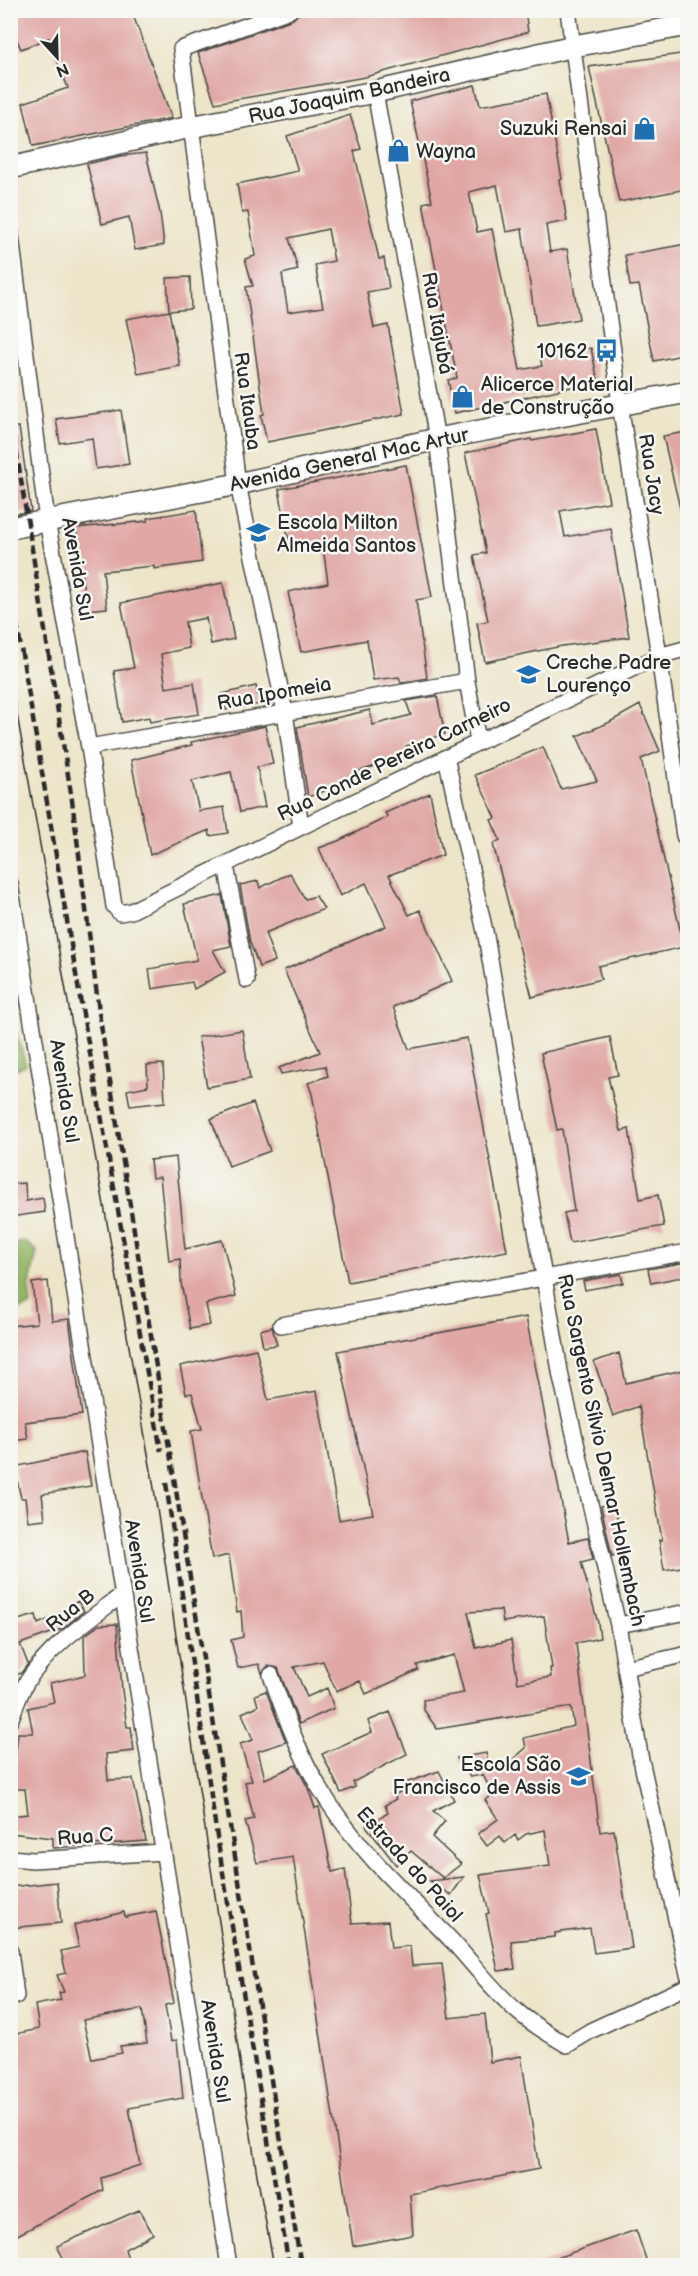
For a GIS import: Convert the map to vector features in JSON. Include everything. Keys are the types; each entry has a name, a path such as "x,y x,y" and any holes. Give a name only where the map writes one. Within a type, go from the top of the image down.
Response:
{"main road":[{"name":"Rua Joaquim Bandeira","path":"10,168 190,127 375,92 574,46 687,25"},
{"name":"Avenida General Mac Artur","path":"10,528 238,484 437,439 687,392"}],"street":[{"name":"Rua Itauba","path":"290,10 181,48 238,484 285,712 301,827"},
{"name":"Rua Jacy","path":"568,10 620,404 684,836"},
{"name":"Rua Itajubá","path":"375,92 437,439 467,681 478,741"},
{"name":"Avenida Sul","path":"10,228 47,521 89,747 114,906 120,913"},
{"name":"Rua Conde Pereira Carneiro","path":"120,913 131,911 478,741 659,656 687,648"},
{"name":"Rua Ipomeia","path":"89,747 467,681"},
{"name":"Rua Sargento Sílvio Delmar Hollembach","path":"446,757 486,936 561,1377 618,1625 640,1755 687,1974"},
{"path":"226,864 247,980"},
{"name":"Avenida Sul","path":"10,883 17,963 122,1595 229,2265"},
{"path":"282,1325 687,1252"},
{"name":"Rua B","path":"10,1721 23,1689 36,1669 86,1621 122,1595"},
{"path":"618,1625 687,1612"},
{"path":"625,1668 687,1654"},
{"name":"Estrada do Paiol","path":"271,1675 286,1718 309,1769 329,1803 356,1839 400,1889 452,1941 516,2011 567,2045 592,2030 687,1986"},
{"name":"Rua C","path":"10,1858 33,1860 163,1852"},
{"path":"10,1951 16,1996 10,1997"}],"green space":[{"path":"16,1032 26,1065 11,1071 11,1036"},
{"path":"24,1241 37,1251 29,1289 31,1306 11,1312 11,1271 13,1270 11,1246"}],"building":[{"path":"23,10 131,10 172,118 33,146 23,103 68,88 49,38 21,49 10,24 10,16"},
{"path":"310,10 525,10 528,32 365,77 215,103 198,53 293,19 298,14"},
{"name":"Suzuki Rensai","path":"687,53 687,189 619,202 589,67"},
{"path":"475,85 480,106 546,94 562,179 560,180 567,221 546,225 550,252 567,249 579,319 544,325 536,326 522,229 506,232 497,185 469,192 477,232 492,229 520,370 542,366 540,356 591,348 598,381 455,413 448,380 457,378 423,203 432,201 410,101"},
{"path":"350,115 361,149 354,151 379,259 384,258 389,288 367,292 374,328 388,325 404,414 267,442 261,415 264,414 246,287 253,286 245,259 255,256 248,212 242,213 237,184 298,171 287,136","holes":["328,229 334,261 315,265 323,307 288,312 282,274 298,270 289,238"]},
{"path":"146,153 160,213 164,245 135,250 129,217 102,224 87,164 120,156"},
{"path":"687,244 687,354 654,361 639,285 630,286 625,255"},
{"path":"190,277 191,309 169,311 167,278"},
{"path":"169,311 180,366 138,374 126,319"},
{"path":"121,410 129,464 96,469 92,438 60,443 56,419"},
{"path":"10,427 19,427 31,511 10,515"},
{"path":"596,429 609,502 560,511 565,537 611,529 629,637 562,646 485,662 477,623 488,621 474,555 486,553 465,453 531,439 532,441"},
{"path":"687,432 687,516 682,517 663,436"},
{"path":"406,465 432,597 416,600 427,678 401,683 399,677 373,680 367,640 301,652 288,592 328,583 323,547 291,553 279,489"},
{"path":"196,510 202,562 154,569 154,566 103,571 107,608 86,610 76,528 148,521 147,518"},
{"path":"223,583 234,639 211,644 206,618 185,622 189,648 161,654 166,688 194,683 199,714 150,722 149,717 122,722 114,671 134,668 121,603"},
{"path":"256,686 260,704 226,710 222,694"},
{"path":"437,696 445,734 406,746 408,755 354,773 355,780 308,797 297,727 370,710 373,725 411,715 406,701"},
{"path":"640,705 660,751 641,759 684,947 598,966 601,979 532,997 493,844 500,840 491,820 496,818 475,775 543,747 561,789 597,781 577,736 608,723"},
{"path":"265,726 273,764 257,767 265,807 240,812 231,772 192,781 199,811 224,807 228,833 210,836 209,830 150,855 131,760 192,745 191,742"},
{"path":"430,793 443,855 389,875 409,915 420,910 452,981 393,1007 409,1049 467,1038 507,1251 348,1282 308,1083 328,1076 325,1066 281,1074 279,1068 320,1052 284,970 386,926 366,883 340,896 319,848 388,817 385,813"},
{"path":"290,873 305,899 316,896 324,909 265,933 275,961 259,967 250,942 240,885 258,881 260,888"},
{"path":"222,895 231,946 213,950 225,972 194,989 192,982 152,989 149,969 197,960 184,904"},
{"path":"242,1030 250,1079 207,1087 198,1037"},
{"path":"610,1037 618,1075 608,1077 621,1131 629,1129 640,1199 658,1195 664,1226 570,1243 564,1213 574,1211 562,1129 557,1130 541,1053"},
{"path":"163,1064 165,1102 130,1106 127,1090 148,1086 147,1065"},
{"path":"253,1103 270,1151 229,1166 211,1119"},
{"path":"176,1157 185,1249 222,1240 236,1296 206,1304 210,1325 190,1329 181,1283 180,1259 169,1261 160,1177 152,1178 150,1160"},
{"path":"25,1183 26,1201 43,1198 45,1212 10,1217 10,1184"},
{"path":"687,1262 687,1276 651,1283 648,1269"},
{"path":"621,1274 623,1283 585,1290 583,1281"},
{"path":"48,1281 52,1321 69,1319 82,1415 25,1422 28,1439 10,1441 10,1326 37,1323 32,1283"},
{"path":"526,1317 569,1542 588,1538 593,1559 581,1562 600,1638 576,1643 600,1832 614,1830 632,1948 594,1953 590,1928 555,1933 555,1937 511,1941 515,1969 498,1971 486,1914 489,1913 480,1875 550,1866 545,1830 526,1834 518,1840 515,1835 505,1843 500,1836 487,1846 478,1834 498,1819 485,1800 493,1795 483,1775 470,1777 457,1758 486,1753 489,1767 494,1765 498,1772 526,1748 524,1738 574,1726 571,1707 437,1729 424,1710 423,1700 464,1693 454,1655 417,1665 418,1670 366,1694 360,1681 336,1691 323,1661 294,1667 307,1697 327,1688 334,1708 299,1724 278,1668 268,1666 262,1673 259,1664 238,1668 231,1640 243,1637 241,1611 237,1612 229,1555 212,1559 191,1431 202,1429 192,1393 186,1394 180,1366 256,1349 268,1400 317,1391 339,1520 373,1514 338,1351","holes":["501,1610 503,1622 544,1616 552,1668 550,1668 551,1677 518,1683 511,1640 476,1648 468,1612"]},
{"path":"272,1327 277,1345 263,1347 260,1330"},
{"path":"619,1353 626,1383 687,1369 687,1566 664,1570 659,1540 662,1540 639,1406 613,1416 594,1362"},
{"path":"85,1452 91,1486 42,1494 45,1519 28,1521 25,1498 21,1498 14,1467"},
{"path":"613,1503 627,1552 612,1556 601,1506"},
{"path":"78,1601 84,1611 62,1629 20,1644 28,1664 21,1673 10,1677 10,1622 36,1615 38,1624 54,1617"},
{"path":"117,1624 122,1690 127,1727 131,1727 134,1751 106,1754 108,1780 133,1779 146,1841 53,1848 53,1838 10,1833 10,1816 28,1814 25,1789 10,1789 10,1771 14,1772 18,1733 33,1733 28,1708 54,1702 50,1683 85,1675 84,1636 99,1625"},
{"path":"266,1691 286,1742 258,1751 265,1779 296,1765 315,1808 319,1807 332,1872 345,1869 352,1923 388,1921 391,1948 410,1946 412,1966 442,1964 449,2018 485,2014 490,2062 521,2056 539,2169 410,2194 413,2235 353,2246 293,1857 257,1863 245,1821 254,1819 245,1782 252,1781 240,1744 253,1740 242,1713 258,1706 255,1695"},
{"path":"390,1712 407,1754 353,1782 355,1787 341,1793 322,1754 372,1732 368,1721"},
{"path":"439,1771 454,1800 433,1811 445,1821 432,1837 461,1864 443,1878 411,1851 396,1865 366,1826 388,1813 385,1805 396,1799 394,1795 411,1786 408,1782"},
{"path":"464,1877 451,1895 430,1881"},
{"path":"57,1882 61,1923 10,1928 10,1887"},
{"path":"156,1911 174,2003 165,2005 171,2041 177,2040 183,2098 129,2108 140,2165 101,2178 103,2190 10,2239 10,2035 39,2029 35,2005 61,2000 59,1993 64,1992 57,1975 66,1973 61,1951 79,1947 74,1925 124,1912 125,1917","holes":["142,2009 147,2043 120,2046 122,2053 92,2059 83,2020"]},
{"path":"139,2210 153,2234 125,2249 130,2265 67,2265 57,2246"},
{"path":"636,2230 648,2265 542,2265 542,2263"}],"tram line":[{"path":"10,675 153,1482 257,2175 274,2266"}],"railway":[{"path":"10,411 72,800 100,1019 301,2266"},
{"path":"10,583 79,992 161,1451"},
{"path":"166,1483 217,1837 289,2266"}],"place":[{"name":"Suzuki Rensai","path":"645,128"},
{"name":"Wayna","path":"398,151"},
{"name":"10162","path":"606,351"},
{"name":"Alicerce Material de Construção","path":"463,396"},
{"name":"Escola Milton Almeida Santos","path":"259,533"},
{"name":"Creche Padre Lourenço","path":"528,674"},
{"name":"Escola São Francisco de Assis","path":"579,1776"}]}
